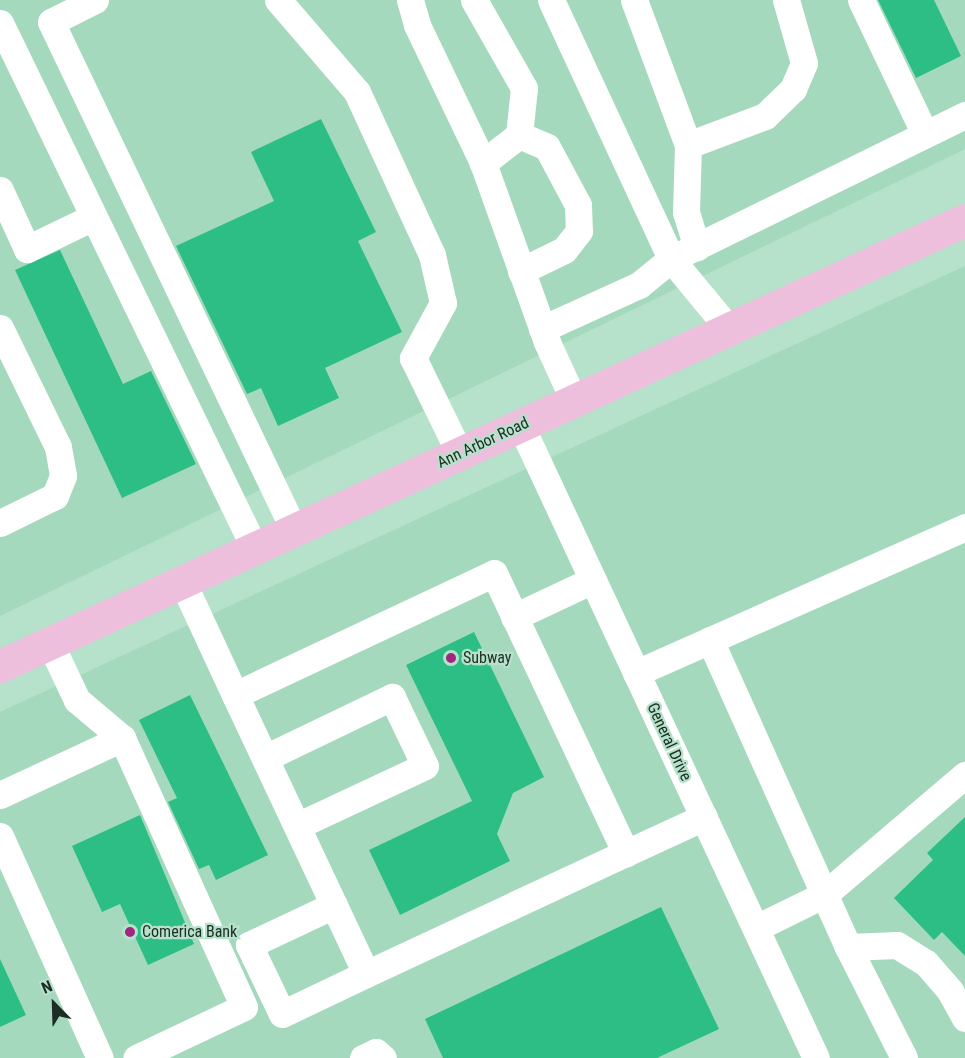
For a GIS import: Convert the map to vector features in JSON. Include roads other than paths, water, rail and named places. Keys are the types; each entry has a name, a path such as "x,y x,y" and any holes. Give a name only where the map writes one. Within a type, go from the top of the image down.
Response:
{"main road":[{"name":"Ann Arbor Road","path":"0,666 965,220"}],"street":[{"path":"95,0 51,22 294,530"},
{"path":"278,0 357,92 432,255 444,303 412,357 460,454"},
{"path":"410,0 417,25 483,163 542,329 574,401"},
{"path":"474,0 524,88 519,135 483,163"},
{"path":"551,0 671,259 729,329"},
{"path":"634,0 688,144 686,212 697,247"},
{"path":"688,144 765,116 793,89 804,63 786,0"},
{"path":"861,0 925,135"},
{"path":"0,23 91,218 255,549"},
{"path":"542,329 639,285 671,259 965,115"},
{"path":"519,135 547,147 578,205 579,231 564,250 521,271"},
{"path":"0,190 27,249 91,218"},
{"path":"0,328 58,447 63,476 55,496 0,523"},
{"name":"General Drive","path":"521,426 816,1058"},
{"path":"636,673 965,527"},
{"path":"235,695 494,573 626,854"},
{"path":"514,616 593,580"},
{"path":"183,583 366,974"},
{"path":"710,640 848,947 904,1058"},
{"path":"50,643 77,700 122,738 244,1007 136,1058"},
{"path":"265,758 392,697 425,766 297,826"},
{"path":"0,795 122,738"},
{"path":"756,928 825,894 965,775"},
{"path":"334,905 249,945 282,1014 704,817"},
{"path":"0,836 100,1058"},
{"path":"848,947 897,945 926,963 950,991 965,1018"},
{"path":"363,1058 376,1052 383,1058"}],"place":[{"name":"Subway","path":"451,658"},
{"name":"Comerica Bank","path":"130,932"}]}
